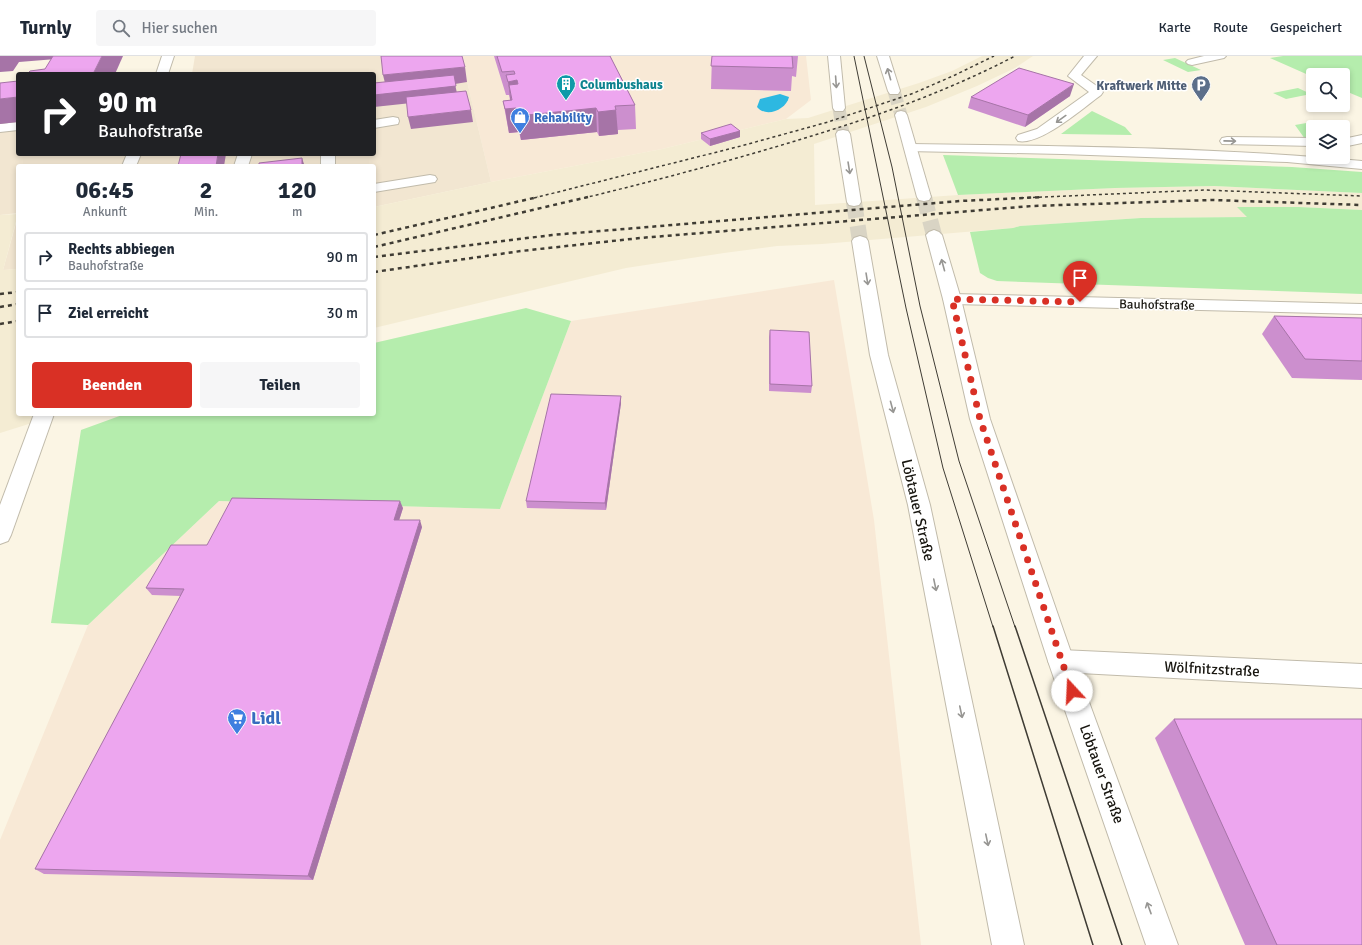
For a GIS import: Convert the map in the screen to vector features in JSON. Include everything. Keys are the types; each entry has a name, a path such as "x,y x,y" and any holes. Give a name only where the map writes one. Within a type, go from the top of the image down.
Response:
{"main road":[{"path":"163,72 168,56"},
{"path":"834,56 839,108"},
{"path":"884,56 894,91"},
{"path":"1023,138 1042,132 1097,92 1074,76 1085,61 1091,56"},
{"path":"1192,62 1220,56"},
{"path":"901,115 924,197"},
{"path":"376,124 393,121"},
{"path":"0,128 16,126"},
{"path":"843,134 854,202"},
{"path":"909,143 1023,138 1142,140"},
{"path":"1350,141 1361,139"},
{"path":"1217,141 1306,142"},
{"path":"909,143 1264,157 1362,165"},
{"path":"376,188 430,179"},
{"name":"Löbtauer Straße","path":"934,235 952,299 980,419 1061,661 1162,945"},
{"name":"Löbtauer Straße","path":"860,241 879,355 919,505 1008,945"},
{"name":"Bauhofstraße","path":"952,299 1362,309"},
{"path":"0,535 43,416"},
{"name":"Wölfnitzstraße","path":"1061,661 1362,676"}],"shaded area":[{"path":"195,56 461,56 491,182 376,207 376,164 16,164 16,213 0,215 0,131 16,129 16,156 376,156 376,72 192,72"},
{"path":"461,56 806,56 811,100 786,119 662,149 491,182"},
{"path":"982,56 1033,56 1015,68 977,86 926,107 814,144 815,205 958,195 1115,188 1214,186 1362,193 1362,210 1299,207 1238,207 1248,217 1141,218 1020,226 1013,228 822,244 777,246 626,268 376,328 376,207 491,182 662,149 786,119 808,118 952,71"},
{"path":"16,214 16,221 3,270 16,269 16,416 55,416 0,433 0,215"},
{"path":"16,223 16,269 3,270"},
{"path":"834,280 874,520 921,945 0,945 0,840 88,625 219,501 500,509 571,321"}],"green space":[{"path":"1283,56 1362,56 1362,98 1350,93 1350,68 1306,68 1306,74 1270,58"},
{"path":"1175,58 1201,70 1188,72 1163,60"},
{"path":"1298,88 1306,92 1306,95 1286,99 1273,93"},
{"path":"1092,111 1125,127 1132,135 1061,134"},
{"path":"1306,123 1306,139 1305,139 1295,125"},
{"path":"943,155 1292,167 1362,172 1362,193 1214,186 1115,188 958,195"},
{"path":"1237,207 1299,207 1362,210 1362,294 997,281 980,273 970,232 1020,226 1141,218 1247,217"},
{"path":"526,308 571,321 500,509 219,501 88,625 51,623 81,430 120,416 376,416 376,343"}],"water":[{"path":"780,94 789,97 784,106 780,109 765,112 757,107 760,99"}],"building":[{"path":"53,56 102,56 94,72 29,72 45,69"},
{"path":"381,56 462,56 465,67 383,75"},
{"name":"Columbushaus","path":"497,56 610,56 635,105 615,106 616,110 598,112 596,108 517,116 516,108 505,109 503,101 512,100 509,85 518,84 517,80 508,82 506,75 515,74 514,71 502,72"},
{"path":"712,56 792,56 793,68 711,66"},
{"path":"1019,68 1074,84 1028,115 971,97"},
{"path":"454,75 456,86 376,95 376,83"},
{"path":"16,81 16,97 0,99 0,83"},
{"path":"466,91 471,110 408,117 406,97"},
{"path":"731,124 740,131 710,139 701,133"},
{"path":"180,156 218,156 216,164 178,164"},
{"path":"302,158 302,164 259,163"},
{"path":"1274,316 1362,318 1362,361 1305,359"},
{"path":"770,330 809,332 812,386 770,384"},
{"path":"551,394 621,396 605,503 526,501"},
{"name":"Lidl","path":"232,498 400,501 394,520 420,520 308,876 35,869 184,589 146,588 171,545 207,545"},
{"path":"1174,719 1362,719 1362,945 1277,945"}],"tunnel":[{"path":"894,91 901,115"},
{"path":"839,108 843,134"},
{"path":"924,197 934,235"},
{"path":"854,202 860,241"}],"tram line":[{"path":"854,56 906,308 943,468 993,627"},
{"path":"864,56 892,167 920,306 959,461 1015,627"},
{"path":"993,626 1093,945"},
{"path":"1015,626 1122,945"}],"railway":[{"path":"538,197 741,146 828,122 914,93 994,56"},
{"path":"588,197 731,160 843,126 894,109 943,90 1015,56"},
{"path":"1034,197 1204,190 1362,196"},
{"path":"376,235 538,197"},
{"path":"376,247 588,197"},
{"path":"584,198 588,197"},
{"path":"376,257 552,235 960,201 1034,197"},
{"path":"1021,198 1034,197"},
{"path":"1034,197 1043,197"},
{"path":"376,272 521,251 640,238 1032,206 1212,200 1362,205"},
{"path":"0,294 16,292"},
{"path":"0,307 16,304"},
{"path":"0,324 16,321"}],"place":[{"name":"Columbushaus","path":"566,101"},
{"name":"Kraftwerk Mitte","path":"1201,102"},
{"name":"Rehability","path":"520,134"},
{"name":"Lidl","path":"237,735"}],"route":[{"path":"1072,691 980,419 952,299 1080,302"}]}
